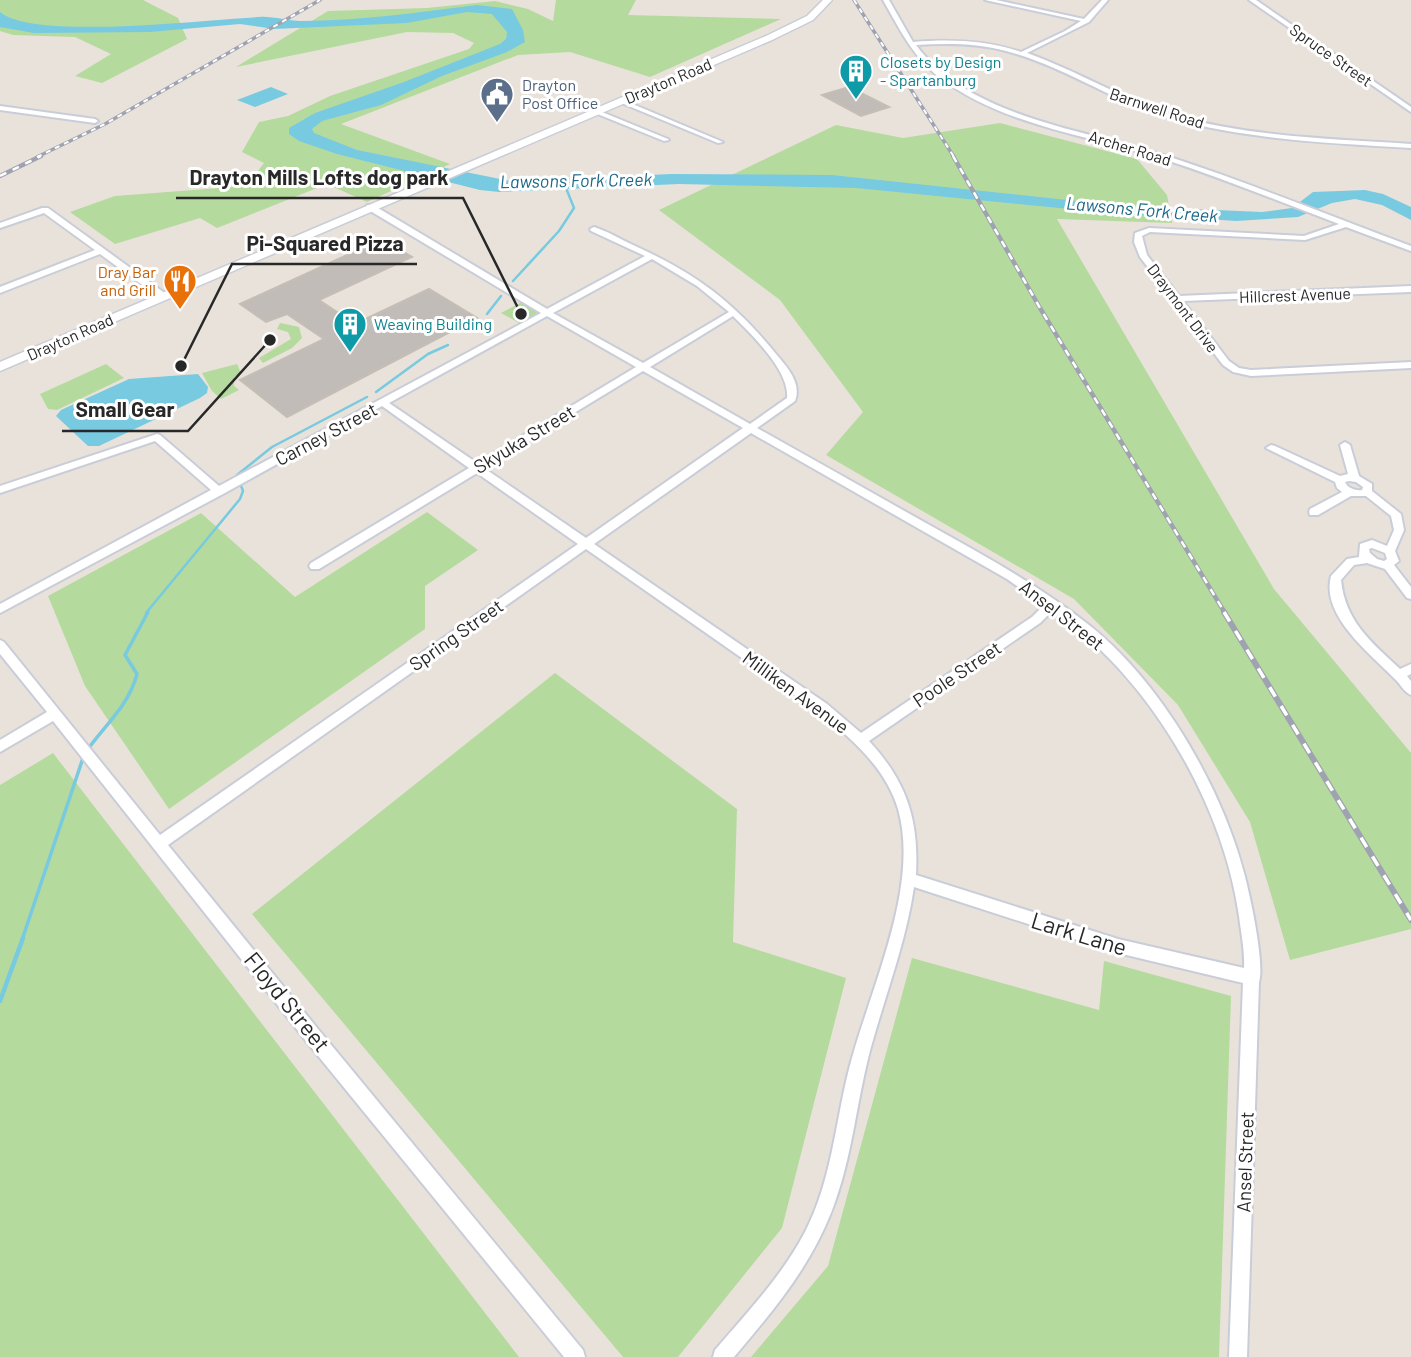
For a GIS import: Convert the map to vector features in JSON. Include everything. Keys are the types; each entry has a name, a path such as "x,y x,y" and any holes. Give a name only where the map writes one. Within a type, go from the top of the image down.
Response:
{"main road":[{"name":"Drayton Road","path":"0,367 798,26 816,14 828,0"}],"street":[{"name":"Archer Road","path":"886,0 917,55 942,76 989,102 1042,121 1166,158 1411,248"},
{"path":"988,0 1087,21"},
{"path":"1021,54 1087,21 1105,0"},
{"name":"Spruce Street","path":"1252,0 1411,110"},
{"name":"Barnwell Road","path":"911,44 965,43 1021,54 1128,101 1197,123 1255,134 1411,146"},
{"path":"621,101 720,142"},
{"path":"0,108 95,121"},
{"path":"597,111 666,140"},
{"name":"Ansel Street","path":"370,207 549,314 1010,576 1086,629 1121,663 1164,717 1204,783 1220,818 1243,897 1253,978 1238,1357"},
{"path":"0,226 45,210 163,296"},
{"name":"Draymont Drive","path":"1346,224 1327,233 1306,238 1157,230 1140,233 1138,242 1143,255 1226,363 1241,372 1411,365"},
{"path":"594,229 701,284 734,312"},
{"path":"0,290 102,250"},
{"name":"Carney Street","path":"0,609 650,257"},
{"name":"Hillcrest Avenue","path":"1179,299 1411,289"},
{"name":"Skyuka Street","path":"315,566 734,312"},
{"name":"Spring Street","path":"160,843 787,404 794,390 779,364 734,312"},
{"name":"Milliken Avenue","path":"383,403 824,708 860,740 896,787 905,812 909,832 908,879 897,930 856,1072 835,1177 820,1219 793,1269 722,1357"},
{"path":"0,490 157,437 224,489"},
{"path":"1345,445 1354,477 1368,486 1367,492"},
{"path":"1271,448 1340,480 1354,477"},
{"path":"1340,480 1341,486 1349,493 1360,495 1367,492"},
{"path":"1367,492 1396,514 1399,530 1390,551 1393,561 1387,564"},
{"path":"1314,512 1349,493"},
{"path":"1368,559 1364,555 1364,547 1372,544 1390,551"},
{"path":"1411,595 1387,564 1368,559 1351,562 1335,579 1335,592 1342,615 1366,645 1406,673 1411,691"},
{"name":"Poole Street","path":"860,740 1036,620 1052,604"},
{"name":"Floyd Street","path":"0,645 312,1035 576,1357"},
{"path":"0,747 56,713"},
{"name":"Lark Lane","path":"908,879 1118,946 1253,978"}],"green space":[{"path":"0,0 143,0 178,18 187,39 102,83 75,76 111,54 75,37 13,35 0,31"},
{"path":"556,0 636,0 628,15 781,19 650,77 570,52 518,55 341,124 450,164 367,202 327,184 217,228 200,218 115,244 70,212 115,196 233,187 251,180 264,163 242,152 259,122 288,116 330,96 469,49 474,43 453,33 407,32 236,67 328,11 427,8 495,1 528,9 553,21"},
{"path":"1000,123 1137,159 1167,195 1172,223 1057,219 1274,589 1411,753 1411,929 1290,960 1250,822 1178,705 1074,599 826,455 863,412 780,300 659,210 836,125 903,138"},
{"path":"522,302 538,311 537,316 521,324 501,313"},
{"path":"280,323 299,327 302,338 292,348 263,363 259,358 291,339 288,332 277,329"},
{"path":"106,364 124,378 57,410 48,409 40,394"},
{"path":"237,364 241,373 234,377 234,386 239,390 221,399 212,391 202,373"},
{"path":"427,512 478,550 425,586 425,629 169,809 85,686 48,596 201,513 295,597"},
{"path":"555,673 737,809 733,942 846,978 782,1228 678,1357 623,1357 252,914"},
{"path":"53,753 519,1357 0,1357 0,785"},
{"path":"912,958 1099,1010 1104,961 1231,996 1219,1357 751,1357 828,1266"}],"water":[{"name":"Lawsons Fork Creek","path":"477,5 512,9 523,30 525,42 507,52 442,76 381,105 322,121 312,129 314,133 357,150 510,181 672,174 832,175 1123,206 1262,212 1292,208 1313,192 1365,190 1383,194 1411,207 1411,220 1382,205 1355,199 1332,203 1298,217 1236,221 1100,212 856,188 679,184 499,192 480,190 337,154 299,141 289,134 289,128 315,113 500,44 506,39 507,32 492,14 467,12 407,23 274,29 240,24 150,32 34,33 0,27 0,12 19,21 84,27 259,17 301,21 345,19"},
{"path":"271,87 288,94 255,107 237,100"},
{"path":"198,374 208,387 207,393 99,446 88,446 56,416 61,410 129,379"}],"building":[{"name":"Closets by Design - Spartanburg","path":"849,87 889,107 861,116 822,95"},
{"name":"Weaving Building","path":"382,239 412,257 319,300 355,324 429,289 477,318 287,417 240,380 324,339 287,314 266,322 240,304"}],"waterway":[{"name":"Lawsons Fork Creek","path":"513,281 559,231 574,208 566,188"},
{"path":"487,314 501,296"},
{"path":"376,392 428,354 448,345"},
{"path":"146,613 240,499 243,491 237,475 272,447 367,397"},
{"path":"88,749 123,705 133,685 137,674 125,655 148,612"},
{"path":"22,940 84,755"},
{"path":"0,1001 23,938"}],"railway":[{"path":"37,157 105,124 320,0"},
{"path":"854,0 954,157"},
{"path":"0,176 41,156"},
{"path":"953,156 1040,308 1225,613"},
{"path":"1224,612 1411,920"}],"place":[{"name":"Closets by Design - Spartanburg","path":"856,101"},
{"name":"Drayton Post Office","path":"497,124"},
{"name":"Dray Bar and Grill","path":"180,311"},
{"name":"Drayton Mills Lofts dog park","path":"521,314"},
{"name":"Small Gear","path":"270,340"},
{"name":"Weaving Building","path":"350,354"},
{"name":"Pi-Squared Pizza","path":"181,366"}]}
